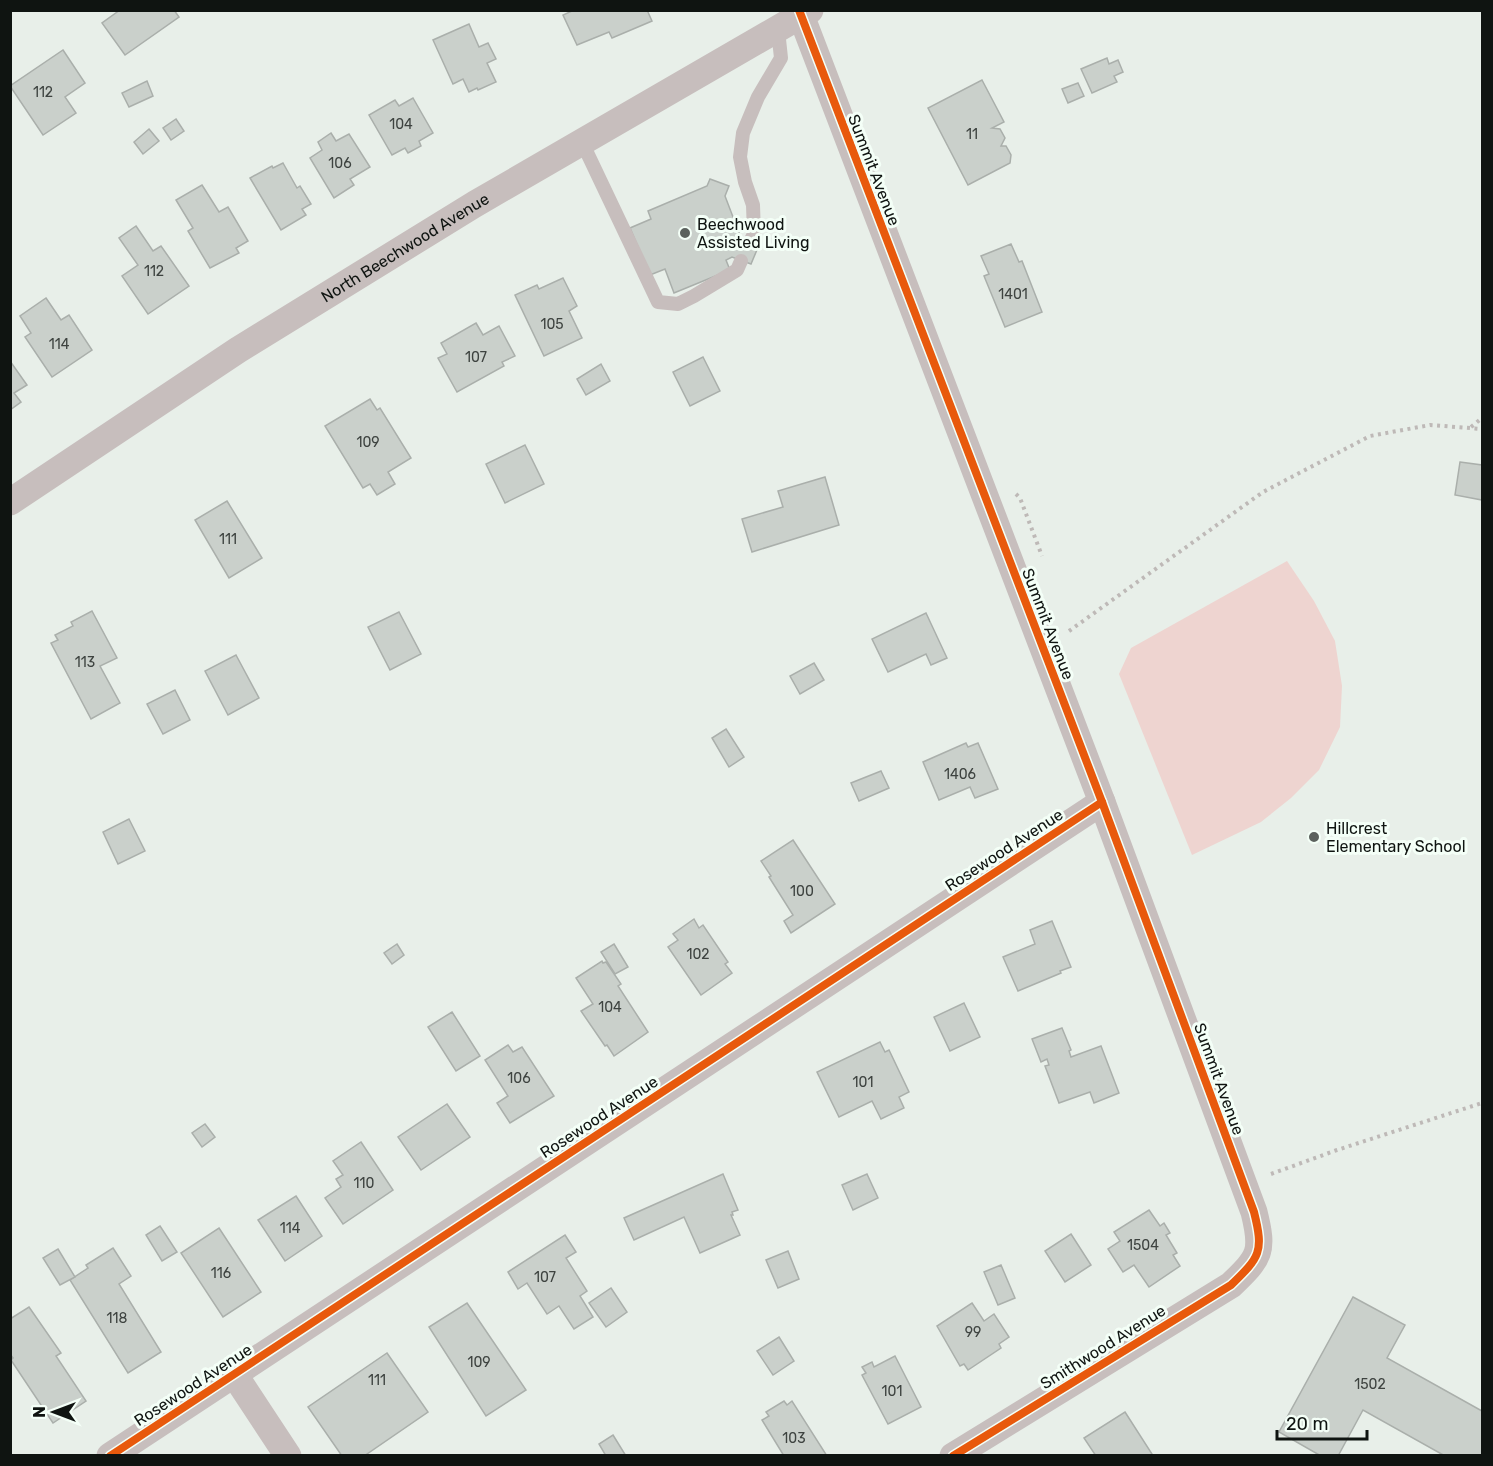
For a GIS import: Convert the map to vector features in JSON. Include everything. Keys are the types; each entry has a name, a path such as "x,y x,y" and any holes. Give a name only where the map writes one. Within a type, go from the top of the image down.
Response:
{"street":[{"name":"North Beechwood Avenue","path":"10,502 238,350 475,204 778,30 803,13"},
{"name":"Summit Avenue","path":"803,13 1102,802 1254,1212 1260,1235 1259,1251"},
{"name":"Rosewood Avenue","path":"111,1455 1102,802"},
{"name":"Smithwood Avenue","path":"953,1455 1231,1285 1250,1266 1259,1251"},
{"path":"234,1374 288,1455"}],"lane":[{"path":"750,242 754,234 753,205 740,157 743,133 758,97 780,58 778,30"},
{"path":"582,142 658,302 678,304 737,270 741,261"}],"path":[{"path":"1471,426 1482,418"},
{"path":"1069,631 1263,492 1370,436 1430,425 1471,426 1482,429"},
{"path":"1272,1174 1337,1150 1482,1103"}],"shaded area":[{"path":"1287,561 1314,601 1335,641 1342,686 1340,727 1319,770 1291,798 1261,822 1192,855 1119,674 1131,648"}],"building":[{"path":"120,10 174,10 179,17 125,55 102,23"},
{"path":"574,10 647,10 652,21 612,38 609,32 577,45 563,15"},
{"path":"469,24 479,47 488,43 496,59 487,63 496,82 469,92 463,79 453,84 433,40"},
{"path":"63,50 85,83 65,97 76,113 43,135 10,86"},
{"path":"1107,58 1109,64 1118,60 1123,72 1114,76 1117,82 1092,93 1081,69"},
{"path":"982,80 1004,122 992,128 1000,129 1005,138 1001,146 1006,146 1011,155 1010,163 968,185 928,108"},
{"path":"147,81 153,96 129,107 122,93"},
{"path":"1078,83 1084,96 1068,103 1062,89"},
{"path":"413,98 433,133 419,141 421,146 408,153 405,148 392,155 369,115 395,100 399,106"},
{"path":"176,119 184,131 171,140 163,128"},
{"path":"149,129 159,141 143,154 134,142"},
{"path":"331,133 336,141 349,134 370,167 350,179 354,185 334,198 310,158 322,150 318,142"},
{"path":"283,163 297,188 300,186 311,204 302,209 306,215 281,230 250,178 272,166 273,168"},
{"name":"Beechwood Assisted Living","path":"710,179 729,186 725,196 741,238 759,245 751,264 732,257 726,260 730,270 674,293 665,269 650,275 630,228 651,219 648,211 707,186"},
{"path":"202,185 219,212 228,207 248,241 236,248 239,253 210,268 188,231 193,228 176,200"},
{"path":"136,226 153,251 161,246 189,286 148,314 122,276 138,265 119,238"},
{"path":"1011,244 1019,262 1022,261 1042,312 1005,327 984,276 989,274 981,256"},
{"path":"563,278 577,306 569,311 582,338 544,356 515,295 537,285 539,289"},
{"path":"46,298 61,320 69,315 92,350 52,377 25,337 31,333 20,316"},
{"path":"476,323 483,335 499,326 515,356 502,362 504,366 457,392 438,358 447,354 441,343"},
{"path":"703,357 720,391 690,406 673,372"},
{"path":"10,361 27,385 14,393 21,402 10,410"},
{"path":"601,364 610,381 586,395 577,379"},
{"path":"370,399 377,410 380,408 411,458 388,472 395,484 377,495 370,484 363,488 325,426"},
{"path":"525,445 544,484 505,503 486,464"},
{"path":"1460,462 1482,465 1482,500 1455,495"},
{"path":"825,477 839,525 752,552 742,519 783,507 778,491"},
{"path":"227,501 262,558 229,578 195,520"},
{"path":"92,611 117,658 100,666 120,703 91,719 51,643 58,640 55,635 73,626 71,622"},
{"path":"399,612 421,654 390,670 368,627"},
{"path":"926,613 947,658 931,665 926,654 888,672 872,639"},
{"path":"236,655 259,698 228,715 205,671"},
{"path":"814,663 824,680 800,694 790,676"},
{"path":"175,690 190,720 163,734 147,704"},
{"path":"726,729 744,757 729,767 712,738"},
{"path":"966,743 968,747 978,743 998,789 975,798 970,787 939,800 923,762"},
{"path":"881,771 889,788 859,801 851,783"},
{"path":"129,819 145,851 118,864 103,832"},
{"path":"793,840 835,904 791,933 784,921 793,915 761,861"},
{"path":"694,919 699,928 703,925 728,962 725,964 732,973 701,995 668,947 678,940 673,934"},
{"path":"1052,921 1071,967 1018,991 1003,957 1035,944 1030,930"},
{"path":"397,944 404,955 392,964 384,953"},
{"path":"614,944 628,967 615,974 601,952"},
{"path":"602,961 606,962 621,984 618,986 648,1032 614,1056 581,1011 593,1004 576,978"},
{"path":"964,1003 980,1037 950,1051 934,1017"},
{"path":"452,1012 480,1056 456,1071 428,1027"},
{"path":"1062,1028 1071,1050 1069,1051 1071,1057 1101,1046 1119,1093 1094,1103 1090,1092 1059,1103 1045,1066 1049,1065 1047,1059 1041,1062 1032,1039"},
{"path":"880,1042 885,1052 889,1050 909,1092 899,1097 904,1108 881,1119 872,1101 839,1117 817,1072"},
{"path":"508,1045 513,1052 522,1047 554,1096 510,1123 497,1103 508,1096 485,1060"},
{"path":"447,1104 470,1137 421,1170 398,1137"},
{"path":"205,1124 215,1137 202,1147 192,1133"},
{"path":"361,1142 393,1190 343,1224 325,1198 341,1187 336,1179 343,1175 333,1161"},
{"path":"723,1174 738,1210 732,1212 733,1215 731,1215 740,1235 700,1253 684,1217 634,1240 624,1218"},
{"path":"867,1174 878,1198 853,1210 842,1185"},
{"path":"296,1196 322,1236 285,1261 258,1220"},
{"path":"1149,1210 1160,1226 1164,1223 1170,1233 1166,1235 1177,1253 1173,1255 1180,1266 1149,1287 1134,1265 1123,1272 1108,1249 1120,1241 1114,1232"},
{"path":"160,1226 177,1252 162,1261 146,1235"},
{"path":"219,1228 261,1292 223,1317 181,1253"},
{"path":"1071,1234 1091,1265 1065,1282 1045,1251"},
{"path":"565,1235 576,1252 566,1258 587,1291 580,1296 593,1317 574,1329 559,1306 547,1314 527,1283 518,1289 508,1272"},
{"path":"113,1248 131,1276 119,1284 161,1352 128,1373 70,1280 88,1268 86,1265"},
{"path":"58,1249 75,1277 60,1285 43,1258"},
{"path":"788,1251 799,1279 778,1288 766,1260"},
{"path":"1001,1265 1015,1298 998,1305 984,1272"},
{"path":"611,1288 627,1312 606,1327 589,1303"},
{"path":"1353,1297 1405,1325 1387,1358 1482,1411 1482,1456 1445,1456 1363,1410 1338,1456 1321,1456 1279,1432"},
{"path":"467,1303 526,1390 486,1416 429,1327"},
{"path":"972,1303 984,1321 994,1314 1009,1337 999,1344 1001,1348 968,1370 964,1364 960,1366 937,1326"},
{"path":"29,1307 61,1353 56,1356 86,1401 53,1423 11,1360 13,1358 10,1354 10,1319"},
{"path":"779,1337 794,1361 773,1375 757,1351"},
{"path":"387,1353 428,1412 364,1456 342,1456 308,1407"},
{"path":"895,1356 921,1407 888,1424 862,1375 866,1373 862,1367 872,1362 874,1367"},
{"path":"784,1401 787,1405 792,1401 827,1456 784,1456 762,1420 769,1416 766,1412"},
{"path":"1125,1412 1152,1454 1149,1456 1096,1456 1084,1438"},
{"path":"613,1435 626,1456 606,1456 599,1444"}],"cycle path":[{"path":"799,10 1102,802 1254,1212 1259,1236 1259,1245 1254,1260 1231,1285 953,1456"},
{"path":"110,1456 1102,802"}],"place":[{"name":"Beechwood Assisted Living","path":"685,233"},
{"name":"Hillcrest Elementary School","path":"1314,837"}]}
